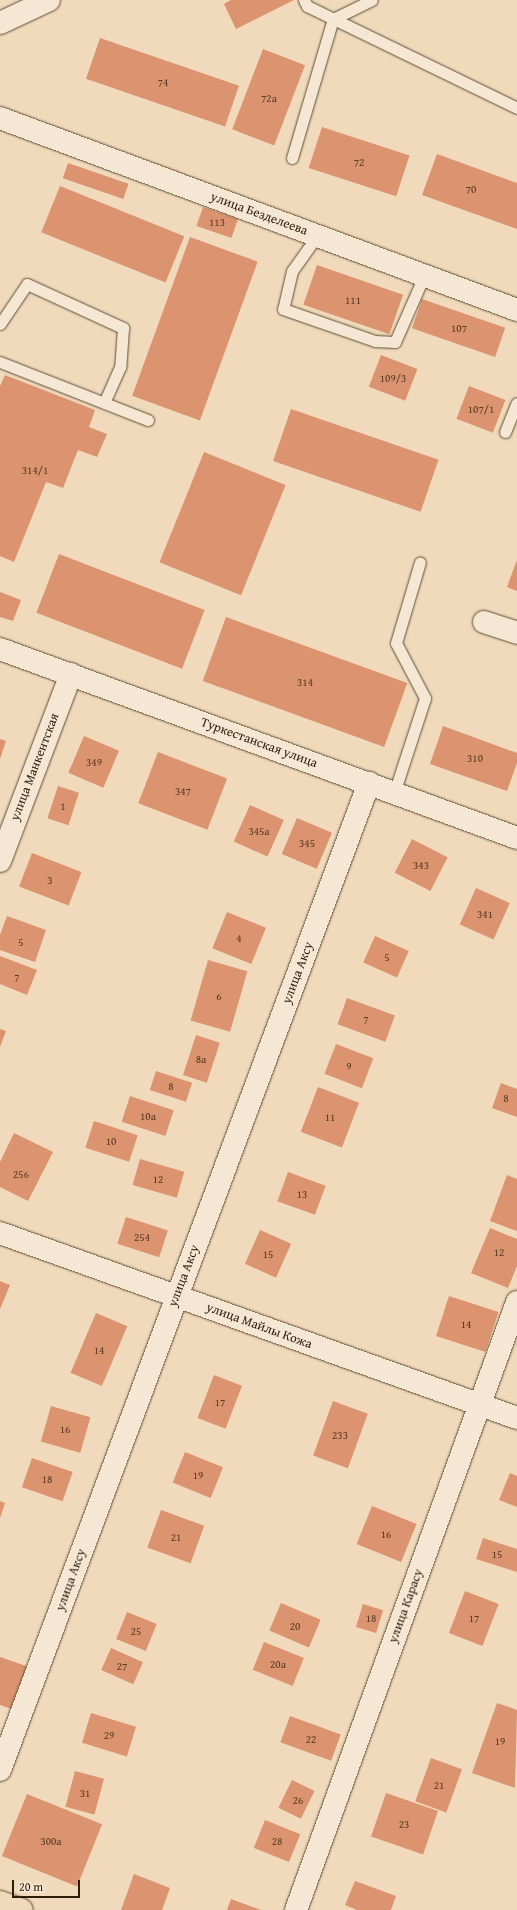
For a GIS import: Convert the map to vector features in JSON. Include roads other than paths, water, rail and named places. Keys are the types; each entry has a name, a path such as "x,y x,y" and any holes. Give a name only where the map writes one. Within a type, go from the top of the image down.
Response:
{"main road":[{"path":"0,1902 22,1910"}],"street":[{"path":"0,23 49,0"},
{"name":"улица Безделеева","path":"0,118 517,310"},
{"path":"484,622 517,633"},
{"name":"Туркестанская улица","path":"0,648 517,838"},
{"name":"улица Манкентская","path":"0,860 71,674"},
{"name":"улица Аксу","path":"0,1770 4,1744 176,1296 369,783"},
{"name":"улица Майлы Кожа","path":"0,1233 517,1418"},
{"name":"улица Карасу","path":"296,1910 517,1302"}],"lane":[{"path":"304,0 307,6 517,108"},
{"path":"292,158 333,18 372,0"},
{"path":"317,236 292,271 283,309 375,341 395,342 424,276"},
{"path":"0,324 27,284 123,328 120,367 104,403"},
{"path":"0,362 148,420"},
{"path":"505,432 517,403"},
{"path":"394,793 426,698 396,643 420,562"}]}
